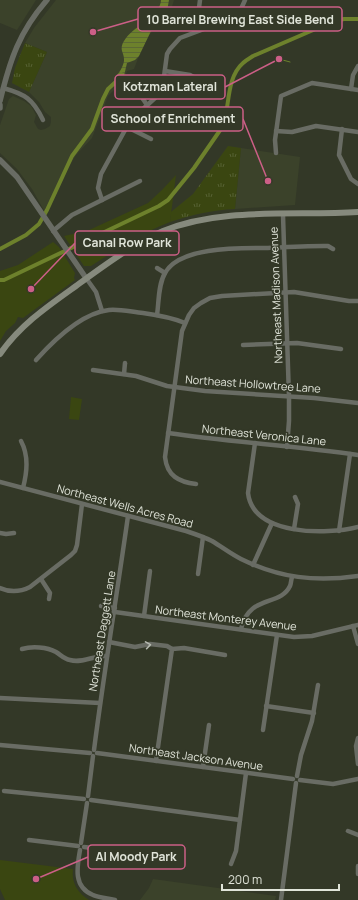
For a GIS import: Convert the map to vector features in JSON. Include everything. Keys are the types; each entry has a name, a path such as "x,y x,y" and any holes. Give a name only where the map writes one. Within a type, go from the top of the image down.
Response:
{"main road":[{"path":"0,354 20,330 34,317 86,278 140,243 162,232 183,224 227,217 358,212"}],"street":[{"path":"0,101 10,62 20,40 32,19 47,0"},
{"path":"200,0 198,23 200,30"},
{"path":"102,200 98,188 101,174 134,116 147,106 160,92 163,84 168,54 174,44 180,38 217,25 235,15 241,9 245,0"},
{"path":"352,89 353,75 358,66"},
{"path":"165,71 190,75 197,79"},
{"path":"276,153 275,140 281,96 312,83 358,90"},
{"path":"3,88 16,92 27,98 36,107 43,120"},
{"path":"143,99 147,106"},
{"path":"276,131 292,132 316,126 358,132"},
{"path":"127,127 151,139"},
{"path":"342,129 339,155 352,179 358,184"},
{"path":"0,160 17,177 96,292 102,311"},
{"path":"51,228 72,215 140,181"},
{"name":"Northeast Madison Avenue","path":"283,215 289,397 287,447"},
{"path":"157,316 161,286 165,273 171,266 180,260 204,253 230,249 328,246 333,249"},
{"path":"156,268 165,273"},
{"path":"196,484 178,480 166,465 165,457 182,331 194,308 210,298 222,296 286,293 302,293 338,300 358,301"},
{"path":"36,360 50,344 64,333 92,315 102,311 117,310 175,319 185,323"},
{"path":"243,345 304,343 341,349"},
{"path":"124,374 125,363"},
{"name":"Northeast Hollowtree Lane","path":"93,370 143,377 160,384 174,387 218,393 328,399 358,403"},
{"name":"Northeast Veronica Lane","path":"168,433 358,455"},
{"path":"21,441 25,450 26,467 26,476 23,488"},
{"path":"255,443 249,486 249,501 257,514 272,522 294,529 317,532 339,531 358,527"},
{"path":"339,531 350,454"},
{"name":"Northeast Wells Acres Road","path":"0,482 186,531 203,537 253,565 268,571 292,577 318,579 338,579 358,576"},
{"path":"294,529 298,504 295,497"},
{"path":"0,588 14,592 22,591 40,579 75,551 82,504"},
{"name":"Northeast Daggett Lane","path":"115,900 94,896 86,891 80,885 77,871 128,516"},
{"path":"253,565 272,522"},
{"path":"0,532 6,534 14,533"},
{"path":"198,574 203,537"},
{"path":"144,616 150,571"},
{"path":"241,629 243,620 248,612 257,605 283,594 289,587 292,577"},
{"path":"40,579 50,593 49,599"},
{"name":"Northeast Monterey Avenue","path":"100,606 144,616 294,637 312,636 356,625"},
{"path":"356,625 358,644"},
{"path":"263,730 277,634"},
{"path":"109,642 135,647 150,644 167,646 172,649 184,648 225,655"},
{"path":"22,649 30,647 50,650 71,661 79,661 94,656 107,656"},
{"path":"156,760 172,649"},
{"path":"281,900 300,760 314,713 318,685"},
{"path":"0,698 100,703"},
{"path":"266,706 314,713"},
{"path":"203,767 209,725"},
{"path":"358,738 356,746 358,764"},
{"name":"Northeast Jackson Avenue","path":"0,745 156,760 333,784 358,779"},
{"path":"232,864 236,851 246,773"},
{"path":"4,791 88,800 240,820"},
{"path":"348,831 358,835"},
{"path":"29,840 174,858"},
{"path":"358,866 358,874"}],"shaded area":[{"path":"0,0 36,0 17,30 0,23"},
{"path":"56,0 174,0 168,20 164,18 150,34 142,48 134,69 127,71 124,80 108,96 92,138 76,155 68,168 46,214 32,189 17,169 0,153 0,125 9,99 13,96 31,106 36,115 34,122 38,129 45,129 50,126 51,117 45,112 39,102 29,92 47,52 25,43 34,28"},
{"path":"161,0 169,0 167,11 151,31 139,56 135,60 127,63 123,80 115,78 121,70 123,63 123,42 130,33 157,10"},
{"path":"241,148 300,157 295,205 235,209"},
{"path":"153,879 276,896 275,900 140,900 149,888"}],"green space":[{"path":"25,43 47,52 29,92 12,83 15,68"},
{"path":"228,146 241,148 235,209 202,213 170,222 171,212 193,194"},
{"path":"176,175 170,222 159,226 119,248 91,266 84,266 64,236 87,231 148,203"},
{"path":"53,242 59,247 75,273 75,280 23,318 18,317 0,341 0,271 18,265"},
{"path":"71,397 82,399 79,420 69,419"},
{"path":"0,860 73,869 73,879 76,887 89,900 5,900 0,889"}],"waterway":[{"path":"0,280 4,280 159,206 168,200 194,168 223,126 231,84 234,76 243,63 253,56 334,21 358,19"},
{"path":"278,55 279,59 290,62"},
{"path":"0,249 26,235 39,224 72,156 92,129 108,89 120,78 121,74"}],"place":[{"name":"10 Barrel Brewing East Side Bend","path":"93,32"},
{"name":"Kotzman Lateral","path":"279,59"},
{"name":"School of Enrichment","path":"268,181"},
{"name":"Canal Row Park","path":"31,289"},
{"name":"Al Moody Park","path":"36,879"}]}
